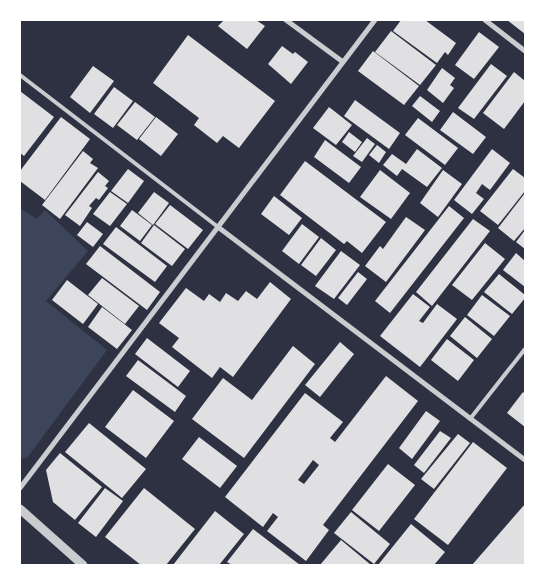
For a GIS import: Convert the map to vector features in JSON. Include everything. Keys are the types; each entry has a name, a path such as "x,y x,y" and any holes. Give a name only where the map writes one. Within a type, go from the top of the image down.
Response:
{"street":[{"path":"286,20 342,62"},
{"path":"20,488 374,20"},
{"path":"485,20 525,51"},
{"path":"218,227 525,460"},
{"path":"20,509 83,565"}],"lane":[{"path":"20,75 218,227"},
{"path":"470,419 525,349"}],"shaded area":[{"path":"20,208 37,219 45,210 88,251 46,301 107,350 27,458 20,459"}],"building":[{"path":"224,20 256,20 265,26 247,49 218,26"},
{"path":"401,20 425,20 456,43 448,55 445,52 437,63 393,31"},
{"path":"507,20 525,20 525,34"},
{"path":"391,31 436,65 420,85 375,52"},
{"path":"479,32 499,47 474,79 455,65"},
{"path":"188,35 275,101 239,148 223,136 217,143 194,125 199,118 153,83"},
{"path":"282,46 293,54 295,52 308,62 291,84 268,64"},
{"path":"373,51 419,86 404,105 358,71"},
{"path":"491,64 507,76 474,119 458,108"},
{"path":"93,66 114,81 90,113 70,97"},
{"path":"442,68 455,78 450,85 454,88 443,103 427,90"},
{"path":"514,72 525,81 525,101 504,129 483,113"},
{"path":"114,87 133,101 113,128 94,114"},
{"path":"20,91 54,117 24,156 20,153"},
{"path":"420,96 440,111 432,122 412,106"},
{"path":"355,100 400,133 389,149 344,116"},
{"path":"135,102 155,117 137,140 117,125"},
{"path":"329,107 352,125 336,145 313,128"},
{"path":"453,112 486,137 473,154 440,130"},
{"path":"61,117 90,139 45,200 20,181 20,171"},
{"path":"156,117 178,134 161,156 139,139"},
{"path":"418,118 458,148 445,165 405,135"},
{"path":"349,132 362,142 355,152 342,142"},
{"path":"367,138 375,144 362,162 353,156"},
{"path":"325,140 361,167 349,183 314,157"},
{"path":"377,145 386,152 379,163 369,155"},
{"path":"417,149 442,168 427,187 402,169 397,176 383,165 392,154 406,164"},
{"path":"492,149 510,163 490,190 482,184 476,193 484,199 472,214 454,200"},
{"path":"83,151 93,159 90,163 98,168 60,219 42,205"},
{"path":"305,161 386,222 362,253 347,241 344,244 280,195"},
{"path":"128,169 144,181 128,203 111,191"},
{"path":"513,169 525,178 525,191 498,225 480,211"},
{"path":"380,170 410,193 391,219 360,197"},
{"path":"443,170 462,184 438,217 420,203"},
{"path":"98,172 109,181 105,186 108,188 99,200 96,198 89,206 92,208 80,226 65,215"},
{"path":"110,192 127,204 110,226 93,214"},
{"path":"154,192 169,203 153,225 138,213"},
{"path":"525,193 525,228 514,241 498,228"},
{"path":"274,196 302,218 289,235 261,214"},
{"path":"170,205 203,230 188,249 155,224"},
{"path":"449,206 464,218 390,313 375,301"},
{"path":"132,210 152,225 140,241 120,226"},
{"path":"406,217 425,230 386,282 365,266 380,246 383,249"},
{"path":"473,219 490,231 432,306 416,292"},
{"path":"87,222 103,234 93,247 77,235"},
{"path":"302,224 319,237 299,264 282,251"},
{"path":"154,225 185,249 172,266 141,243"},
{"path":"116,227 167,266 155,282 103,244"},
{"path":"525,230 525,249 516,242"},
{"path":"321,238 336,250 316,276 301,265"},
{"path":"485,243 505,259 472,300 452,285"},
{"path":"100,246 160,292 147,310 86,264"},
{"path":"341,251 360,265 334,299 315,286"},
{"path":"516,253 525,261 525,287 503,270"},
{"path":"358,272 367,279 347,305 338,298"},
{"path":"499,274 525,295 525,298 512,314 484,292"},
{"path":"102,278 139,306 125,324 88,295"},
{"path":"67,280 98,304 83,324 52,300"},
{"path":"270,282 291,299 233,377 220,367 212,378 172,347 179,338 159,323 186,288 204,301 209,294 220,302 226,293 238,301 246,291 257,299"},
{"path":"413,294 430,307 419,321 423,323 437,304 457,319 420,367 380,336"},
{"path":"482,295 510,316 494,336 467,315"},
{"path":"102,307 132,330 117,349 88,327"},
{"path":"465,317 492,339 477,358 450,336"},
{"path":"147,338 190,371 178,387 135,354"},
{"path":"447,339 474,360 458,381 431,360"},
{"path":"340,342 354,354 320,397 305,385"},
{"path":"293,346 315,364 244,458 192,419 223,378 252,400"},
{"path":"138,360 186,396 175,412 126,376"},
{"path":"386,376 418,401 323,525 329,530 306,561 267,531 278,517 273,513 263,527 225,497 305,393 343,422 330,438 335,442","holes":["313,460 319,465 304,484 298,480"]},
{"path":"133,390 174,421 146,458 105,427"},
{"path":"523,392 525,394 525,427 507,413"},
{"path":"426,411 440,421 412,459 399,448"},
{"path":"89,423 146,469 122,498 65,452"},
{"path":"440,431 451,438 424,473 414,465"},
{"path":"458,434 470,443 434,489 421,479"},
{"path":"199,437 237,466 220,488 182,459"},
{"path":"473,442 507,468 448,545 414,519"},
{"path":"60,453 102,487 75,520 53,502 46,470"},
{"path":"388,464 415,485 379,531 352,510"},
{"path":"105,488 123,501 96,537 78,523"},
{"path":"144,488 195,529 166,565 141,565 105,537"},
{"path":"525,504 525,565 472,565"},
{"path":"215,511 244,534 219,565 173,565"},
{"path":"351,512 390,544 374,564 334,533"},
{"path":"411,524 445,552 434,565 378,565"},
{"path":"253,529 300,565 232,565 227,562"},
{"path":"341,540 371,565 320,565"}]}
